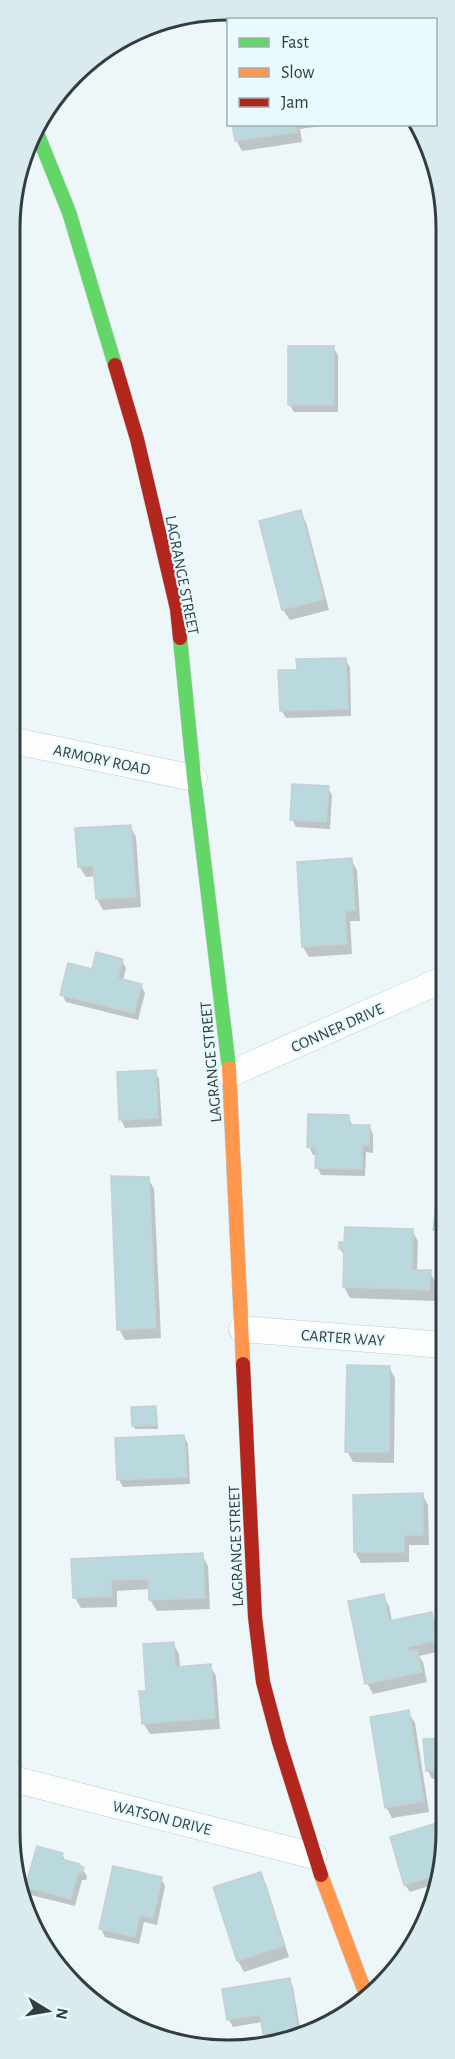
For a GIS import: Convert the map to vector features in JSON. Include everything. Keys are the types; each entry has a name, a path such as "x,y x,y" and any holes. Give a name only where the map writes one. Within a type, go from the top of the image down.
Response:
{"street":[{"name":"LAGRANGE STREET","path":"39,139 69,212 137,439 177,609 194,778 230,1074 255,1617 263,1682 314,1856 364,1989"},
{"name":"ARMORY ROAD","path":"20,742 194,778"},
{"name":"CONNER DRIVE","path":"230,1074 435,983"},
{"name":"CARTER WAY","path":"242,1329 436,1344"},
{"name":"WATSON DRIVE","path":"20,1781 314,1856"}],"building":[{"path":"232,126 296,126 297,132 235,141"},
{"path":"288,346 334,346 334,405 288,405"},
{"path":"301,510 324,599 282,610 259,521"},
{"path":"346,658 348,709 280,711 278,670 297,670 296,659"},
{"path":"292,784 329,786 326,822 290,820"},
{"path":"131,825 136,897 96,899 93,866 78,867 75,828"},
{"path":"352,858 355,910 345,911 347,944 302,947 297,862"},
{"path":"96,952 123,959 118,978 142,984 134,1013 60,995 68,963 92,969"},
{"path":"156,1070 158,1118 119,1120 117,1072"},
{"path":"308,1114 349,1115 349,1125 370,1125 369,1145 362,1145 362,1169 315,1168 316,1148 307,1147"},
{"path":"111,1176 149,1177 156,1328 117,1330"},
{"path":"436,1210 436,1230 433,1230"},
{"path":"345,1227 413,1229 412,1270 431,1270 429,1290 343,1287 344,1250 339,1249 339,1242 344,1242"},
{"path":"347,1365 390,1366 389,1452 345,1452"},
{"path":"156,1406 156,1425 132,1426 131,1407"},
{"path":"184,1435 187,1477 117,1480 115,1438"},
{"path":"423,1493 423,1535 404,1535 404,1552 354,1552 353,1495"},
{"path":"203,1553 205,1598 149,1600 148,1579 111,1580 112,1596 73,1598 71,1559"},
{"path":"384,1594 389,1621 432,1612 436,1640 408,1647 408,1651 417,1650 422,1672 365,1684 348,1601"},
{"path":"174,1642 175,1667 211,1664 215,1718 142,1724 139,1691 146,1691 143,1644"},
{"path":"409,1710 424,1801 385,1808 370,1717"},
{"path":"436,1738 436,1770 426,1771 423,1739"},
{"path":"436,1823 430,1877 404,1885 390,1837"},
{"path":"37,1846 63,1853 61,1859 84,1867 82,1873 78,1873 71,1899 28,1888 26,1883"},
{"path":"113,1866 162,1877 153,1918 140,1915 135,1937 99,1929"},
{"path":"261,1872 284,1946 237,1961 213,1887"},
{"path":"290,1978 298,2027 263,2034 260,2015 227,2020 222,1989"}],"traffic: fast":[{"path":"39,139 69,212 115,365"},
{"path":"180,638 194,778 229,1068"}],"traffic: slow":[{"path":"229,1068 243,1364"},
{"path":"321,1875 364,1989"}],"traffic: jam":[{"path":"115,365 137,439 177,609 180,638"},
{"path":"243,1364 255,1617 263,1682 279,1742 321,1875"}]}
